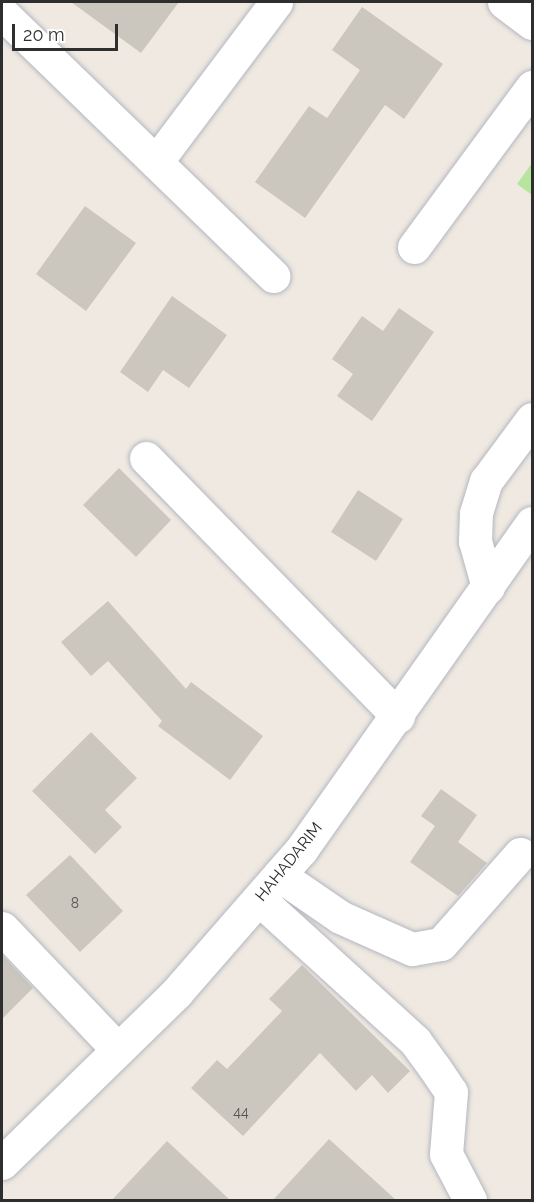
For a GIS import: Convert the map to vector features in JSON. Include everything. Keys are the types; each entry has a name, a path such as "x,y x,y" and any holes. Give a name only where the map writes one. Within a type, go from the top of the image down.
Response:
{"street":[{"path":"156,162 276,2"},
{"path":"504,2 532,22"},
{"path":"2,13 273,276"},
{"path":"414,247 532,87"},
{"path":"488,587 475,541 476,513 486,481 532,419"},
{"path":"146,458 398,716"},
{"name":"HAHADARIM","path":"2,1163 118,1050 269,887 398,716 531,528"},
{"path":"269,887 412,949 441,944 520,854"},
{"path":"269,887 415,1041 451,1092 446,1154 470,1200"},
{"path":"2,928 118,1050"}],"green space":[{"path":"532,163 532,195 517,184"}],"building":[{"path":"71,2 179,2 141,53"},
{"path":"362,7 443,64 404,119 385,105 305,218 255,182 309,106 327,118 360,70 332,50"},
{"path":"85,206 136,243 86,311 36,274"},
{"path":"172,296 227,335 189,388 163,370 148,392 120,372"},
{"path":"399,308 434,332 372,421 337,396 353,374 332,359 362,316 383,331"},
{"path":"119,468 171,520 136,557 83,505"},
{"path":"358,490 403,519 376,561 331,532"},
{"path":"108,601 186,689 191,682 263,736 230,780 158,726 162,721 108,661 91,676 61,642"},
{"path":"91,732 137,778 105,810 122,827 95,854 32,791"},
{"path":"441,789 477,815 458,842 487,863 458,896 410,862 435,826 421,816"},
{"path":"70,855 123,911 80,952 26,895"},
{"path":"2,955 33,988 2,1019"},
{"path":"302,965 410,1071 388,1093 372,1075 356,1091 320,1053 243,1136 191,1088 217,1060 227,1069 282,1011 269,999"},
{"path":"329,1139 396,1200 273,1200"},
{"path":"167,1141 230,1200 112,1200"}]}
